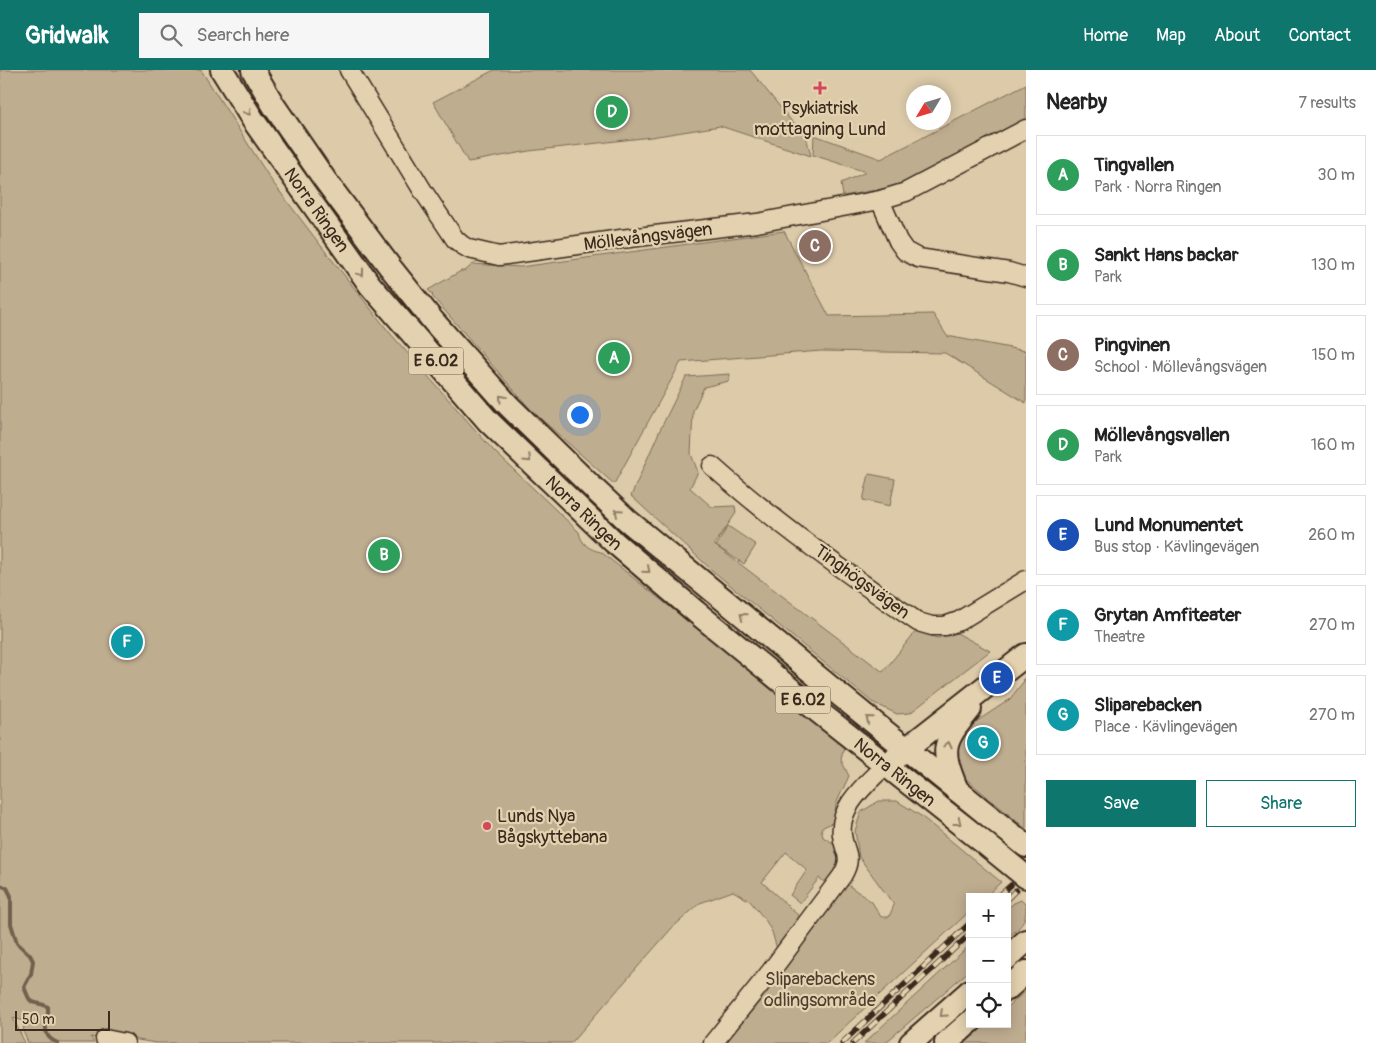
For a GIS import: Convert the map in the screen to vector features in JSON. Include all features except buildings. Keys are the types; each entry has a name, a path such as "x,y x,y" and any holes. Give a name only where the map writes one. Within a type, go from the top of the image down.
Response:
{"main road":[{"name":"Norra Ringen","path":"222,70 258,128 370,285 488,421 614,542 722,634 1026,877"},
{"name":"Norra Ringen","path":"253,70 274,106 390,267 434,322 508,405 590,486 628,520 707,587 1026,846"},
{"path":"886,766 1026,655"},
{"path":"958,791 948,766 946,747 953,730 991,683"},
{"path":"982,841 1026,888"},
{"path":"1011,954 1026,941"},
{"path":"1011,985 1026,972"},
{"path":"911,1043 966,994"},
{"path":"946,1043 966,1026"}],"street":[{"name":"Möllevångsvägen","path":"348,70 455,239 462,245 478,252 498,256 757,223 880,200 906,192 1026,129"},
{"path":"880,200 898,241 906,251 918,258 1009,272 1026,277"},
{"name":"Tinghögsvägen","path":"712,466 794,533 918,622 932,626 946,626 959,622 1026,580"},
{"path":"713,1043 771,971 842,876 848,856 842,835 843,816 851,802 886,766"},
{"path":"105,1039 126,1043"}],"green space":[{"path":"0,70 201,70 271,180 318,242 389,332 493,450 579,532 587,546 601,552 844,746 841,760 849,776 836,804 834,822 821,828 823,837 836,845 841,863 828,885 819,878 800,903 790,895 807,870 786,852 762,882 801,918 777,949 772,932 766,921 750,901 733,891 700,903 671,929 571,1043 156,1043 108,1035 96,1038 91,1037 94,1043 28,1043 23,1031 25,1021 13,1018 25,1043 0,1043"},
{"path":"494,70 750,70 793,123 804,128 811,156 720,126 651,137 529,151 468,162 433,102"},
{"path":"1026,84 1026,118 897,186 843,196 841,183 866,172 813,155 814,135 881,159 937,130 951,130 951,123"},
{"path":"784,231 829,316 933,314 947,336 1026,351 1026,403 945,353 821,351 681,362 614,484 531,410 428,290 461,271 465,271 473,264 520,267"},
{"path":"730,374 729,381 704,387 693,411 691,454 698,472 690,488 712,507 735,506 736,513 714,545 883,672 916,631 937,638 957,633 990,651 910,713 897,714 872,702 713,571 631,496 686,377"},
{"path":"869,474 895,479 890,506 863,500"},
{"path":"728,526 756,545 744,564 716,546"},
{"path":"1026,677 1026,829 966,779 958,768 957,739 965,729 1009,700"},
{"name":"Sliparebackens odlingsområde","path":"879,801 897,801 921,816 1001,882 989,893 966,893 966,915 827,1043 724,1043 841,889 848,885 872,902 881,917 889,917 894,905 859,857 855,831 861,812"},
{"path":"1021,900 1026,905 1026,911 1024,921 1011,934 1011,906"},
{"path":"966,949 966,973 885,1043 864,1043"},
{"path":"1026,991 1026,1043 965,1043 982,1028 1011,1028 1011,1004"}],"waterway":[{"path":"0,885 7,888 11,896 11,924 17,943 30,955 33,961 31,974 24,987 31,1001 48,1007 48,1015"},
{"path":"46,1024 48,1036 58,1043"}],"railway":[{"path":"1002,893 1011,885"},
{"path":"1011,895 1016,890"},
{"path":"842,1043 966,927"},
{"path":"853,1043 966,938"}],"place":[{"name":"Psykiatrisk mottagning Lund","path":"820,88"},
{"name":"Möllevångsvallen","path":"612,112"},
{"name":"Pingvinen","path":"815,246"},
{"name":"Tingvallen","path":"614,358"},
{"name":"Sankt Hans backar","path":"384,555"},
{"name":"Grytan Amfiteater","path":"127,642"},
{"name":"Lund Monumentet","path":"997,678"},
{"name":"Sliparebacken","path":"983,743"},
{"name":"Lunds Nya Bågskyttebana","path":"487,826"}]}
